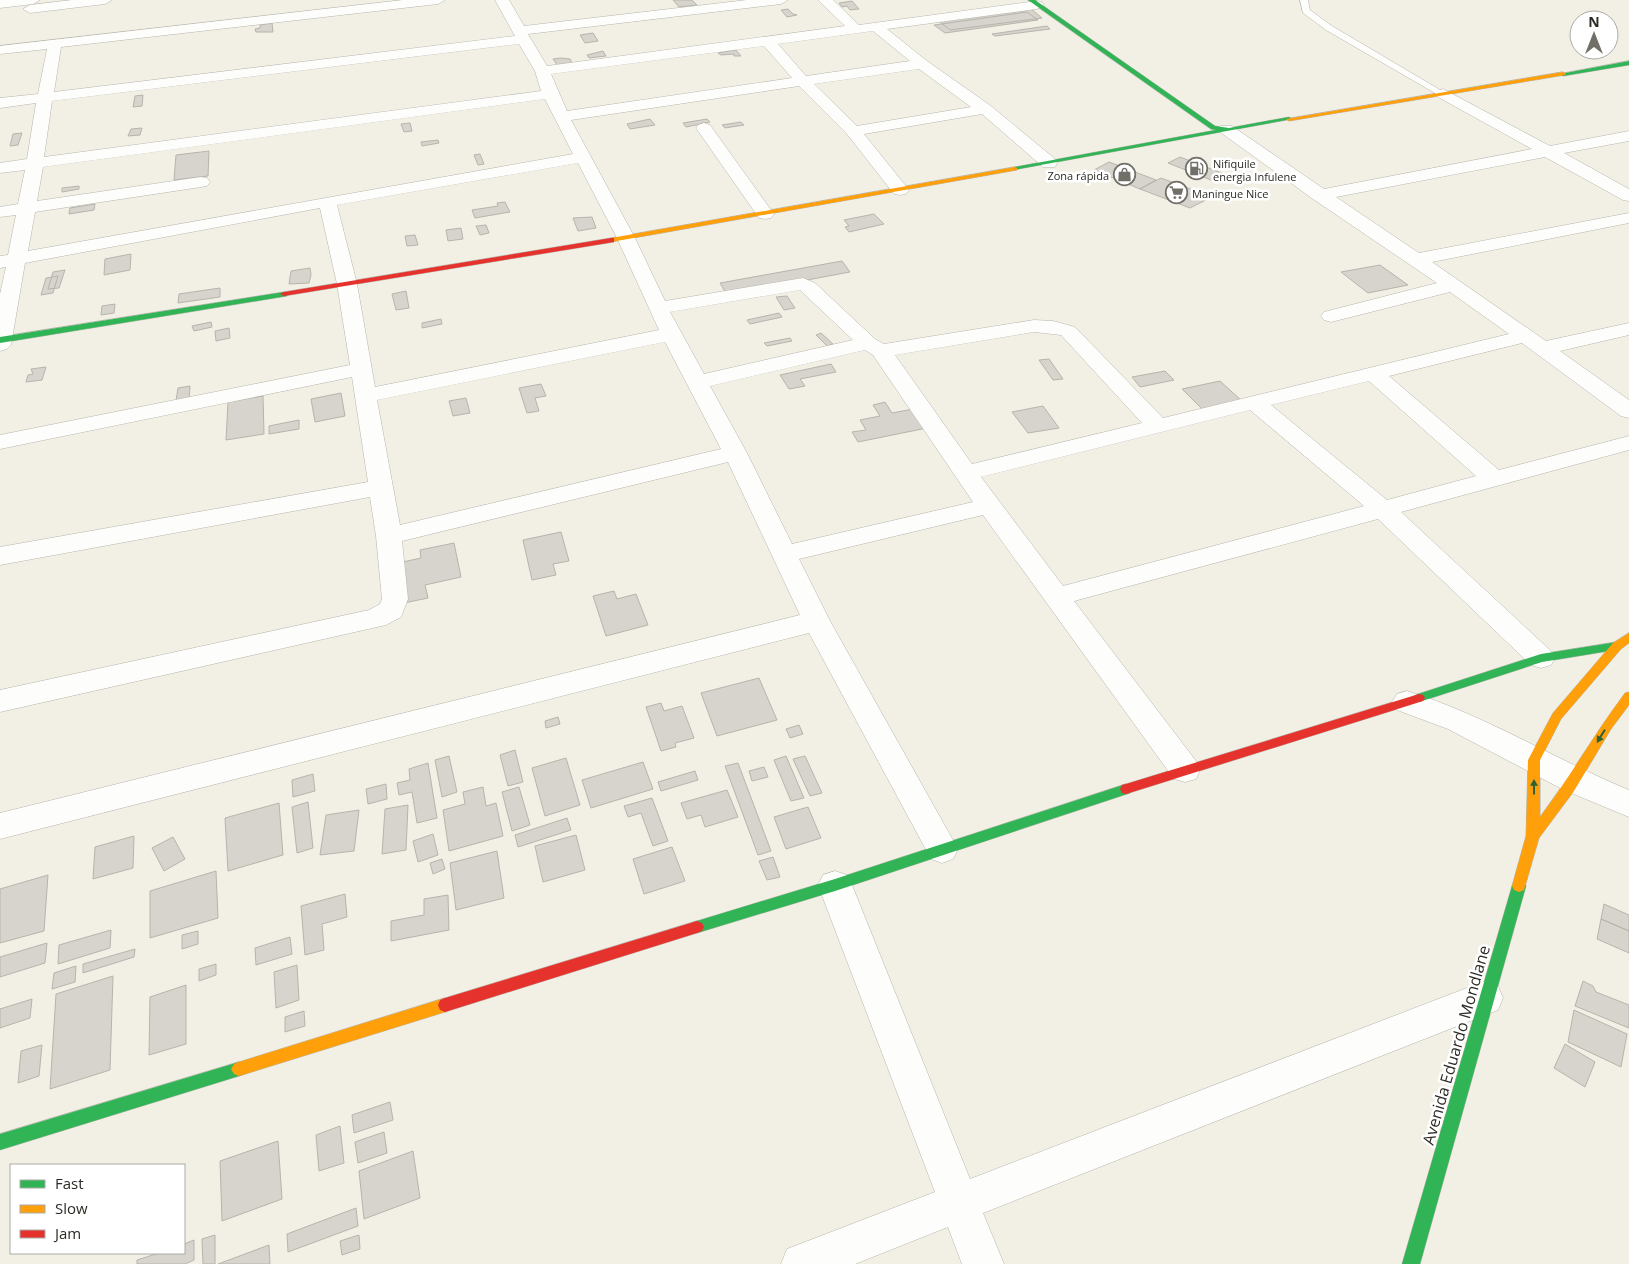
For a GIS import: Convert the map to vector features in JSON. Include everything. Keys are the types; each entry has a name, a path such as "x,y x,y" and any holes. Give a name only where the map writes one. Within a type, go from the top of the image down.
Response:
{"street":[{"path":"0,4 105,0"},
{"path":"0,50 274,14 385,3 438,0"},
{"path":"502,0 542,71 550,94 626,238 658,308 736,453 816,622 942,849"},
{"path":"0,103 521,35 639,16 781,0"},
{"path":"825,0 856,29"},
{"path":"542,71 943,17 1034,2 1213,128 1226,129 1451,286 1544,348 1629,411"},
{"path":"18,48 32,3"},
{"path":"929,6 943,17"},
{"path":"722,8 738,25 761,41 853,131 900,190"},
{"path":"639,16 666,54"},
{"path":"875,26 922,64 986,109 1049,163"},
{"path":"55,44 27,207 8,260 0,341 626,238 1049,163 1226,129 1629,63"},
{"path":"563,116 922,64"},
{"path":"0,168 550,94"},
{"path":"1443,94 1629,196"},
{"path":"853,131 986,109"},
{"path":"704,128 765,214"},
{"path":"1319,195 1629,136"},
{"path":"8,260 584,157"},
{"path":"0,212 200,182"},
{"path":"0,701 376,618 391,610 395,599 389,536 347,284 327,202"},
{"path":"1415,260 1629,218"},
{"path":"658,308 803,284 808,287 874,347 989,506 1185,770"},
{"path":"1331,316 1451,286"},
{"path":"698,382 874,347 1034,326 1053,327 1068,331 1157,425"},
{"path":"1544,348 1629,329"},
{"path":"365,396 672,334"},
{"path":"966,473 1524,336"},
{"path":"0,442 360,369"},
{"path":"1372,373 1494,479"},
{"path":"1255,402 1383,509 1541,658"},
{"path":"1056,597 1629,443"},
{"path":"389,536 736,453"},
{"path":"0,556 381,487"},
{"path":"785,554 989,506"},
{"path":"0,826 816,622"},
{"name":"Avenida Eduardo Mondlane","path":"1411,1264 1469,1066 1485,998 1534,836 1534,760 1557,716 1616,646 1629,637"},
{"path":"0,1142 834,885 1185,770 1407,702 1541,658 1616,646"},
{"name":"Avenida Eduardo Mondlane","path":"1534,836 1575,781 1602,734 1629,696"},
{"path":"1407,702 1458,721 1575,781 1629,804"},
{"path":"834,885 983,1264"},
{"path":"802,1264 1485,998"}],"lane":[{"path":"1304,0 1306,11 1329,28 1443,94"}],"building":[{"path":"673,0 692,0 697,5 679,7"},
{"path":"852,1 859,9 850,10 847,6 842,7 839,3"},
{"path":"788,9 797,15 787,17 781,10"},
{"path":"1031,9 1042,18 950,30 939,21"},
{"path":"1027,12 1038,20 945,33 934,25"},
{"path":"272,23 273,32 256,32 255,29 260,28 260,25"},
{"path":"1047,26 1050,29 995,36 992,34"},
{"path":"593,33 598,41 585,43 580,35"},
{"path":"736,50 741,56 734,56 734,54 721,55 718,53"},
{"path":"603,51 606,56 589,58 587,55"},
{"path":"553,59 570,59 573,64 558,66"},
{"path":"143,95 142,106 133,107 135,96"},
{"path":"650,119 655,125 630,129 627,124"},
{"path":"707,119 710,122 686,127 683,123"},
{"path":"741,122 744,125 725,128 722,125"},
{"path":"410,123 412,131 404,132 401,124"},
{"path":"142,128 140,135 128,136 131,129"},
{"path":"22,133 18,145 10,146 13,134"},
{"path":"438,140 439,143 422,146 421,142"},
{"path":"209,151 208,176 174,180 176,155"},
{"path":"480,154 484,164 478,165 474,155"},
{"name":"Nifiquile energia Infulene","path":"1180,157 1227,175 1216,182 1168,163"},
{"name":"Zona rápida","path":"1109,162 1156,180 1140,189 1094,170"},
{"name":"Maningue Nice","path":"1161,178 1212,197 1190,208 1140,189"},
{"path":"79,186 79,189 62,192 62,188"},
{"path":"505,202 510,212 475,218 472,210 498,206 497,203"},
{"path":"95,204 94,210 69,214 70,208"},
{"path":"874,214 884,224 849,232 845,227 849,226 844,220"},
{"path":"592,217 596,228 578,231 573,218"},
{"path":"486,225 489,233 480,235 476,226"},
{"path":"461,228 463,239 448,241 446,230"},
{"path":"415,235 418,245 407,246 405,236"},
{"path":"131,254 130,270 104,275 105,259"},
{"path":"842,261 850,272 727,295 720,283"},
{"path":"1380,265 1408,285 1368,293 1341,272"},
{"path":"310,268 309,283 289,284 291,271"},
{"path":"65,270 59,288 48,289 53,272"},
{"path":"58,276 53,293 41,295 46,278"},
{"path":"220,288 220,297 178,303 179,294"},
{"path":"406,291 409,308 396,310 392,294"},
{"path":"787,296 795,308 784,310 776,297"},
{"path":"115,304 114,313 101,315 102,306"},
{"path":"779,313 782,317 750,324 747,320"},
{"path":"441,319 442,324 422,328 422,323"},
{"path":"211,322 212,327 194,331 192,326"},
{"path":"229,328 230,338 216,341 215,331"},
{"path":"821,333 833,344 827,346 816,335"},
{"path":"790,338 792,341 767,346 764,343"},
{"path":"1049,359 1063,379 1053,380 1039,360"},
{"path":"831,364 836,372 800,379 805,386 789,389 780,375"},
{"path":"46,367 42,380 26,382 28,375 33,374 31,369"},
{"path":"1165,371 1174,380 1140,387 1132,377"},
{"path":"1220,381 1242,401 1203,410 1182,389"},
{"path":"541,384 546,396 535,398 539,411 527,413 519,388"},
{"path":"190,386 189,400 176,401 178,388"},
{"path":"341,393 345,416 315,422 311,399"},
{"path":"263,396 264,434 226,440 228,402"},
{"path":"466,398 470,413 453,416 449,401"},
{"path":"885,402 892,413 913,409 927,428 858,442 852,432 866,430 860,420 880,416 873,405"},
{"path":"1043,406 1059,428 1028,433 1012,412"},
{"path":"299,420 299,429 269,434 269,426"},
{"path":"561,532 569,561 553,564 556,575 532,580 523,540"},
{"path":"454,543 461,577 425,585 428,598 404,603 398,563 421,558 420,550"},
{"path":"614,591 617,599 636,594 648,625 606,636 593,596"},
{"path":"759,678 777,720 717,736 701,693"},
{"path":"661,703 664,711 682,706 694,738 675,743 676,747 661,751 646,707"},
{"path":"558,717 560,724 546,728 545,721"},
{"path":"799,725 803,734 790,738 786,729"},
{"path":"515,750 523,782 508,786 500,755"},
{"path":"449,756 457,792 442,797 435,760"},
{"path":"786,756 804,798 791,801 774,760"},
{"path":"805,756 822,793 810,796 793,759"},
{"path":"566,758 580,805 545,816 532,768"},
{"path":"643,762 653,789 591,808 582,780"},
{"path":"428,763 437,818 417,823 412,792 399,795 397,783 410,780 409,769"},
{"path":"738,763 771,851 758,855 725,766"},
{"path":"764,767 768,777 752,781 749,771"},
{"path":"695,771 698,780 661,791 658,782"},
{"path":"313,774 315,791 293,797 292,780"},
{"path":"386,784 387,799 368,804 366,789"},
{"path":"483,787 486,806 496,803 503,836 449,851 443,810 465,804 463,792"},
{"path":"519,787 530,825 512,831 502,792"},
{"path":"727,790 738,817 705,827 701,815 687,819 681,803"},
{"path":"652,798 668,841 653,846 641,813 628,817 624,806"},
{"path":"308,802 313,848 297,853 292,807"},
{"path":"279,803 283,855 228,871 225,818"},
{"path":"408,805 406,850 382,854 385,809"},
{"path":"808,807 821,838 786,849 774,817"},
{"path":"359,810 354,851 320,855 326,815"},
{"path":"567,818 571,830 518,847 515,835"},
{"path":"433,834 438,855 418,862 413,841"},
{"path":"576,835 585,870 543,882 535,846"},
{"path":"134,836 133,868 93,879 95,847"},
{"path":"173,837 185,859 164,871 152,848"},
{"path":"672,847 685,881 644,894 633,859"},
{"path":"497,851 504,898 456,910 450,863"},
{"path":"773,857 780,877 767,880 759,861"},
{"path":"442,859 445,869 433,874 430,863"},
{"path":"216,871 218,918 150,938 150,891"},
{"path":"48,875 44,931 0,943 0,889"},
{"path":"345,894 347,917 322,924 324,950 305,955 301,906"},
{"path":"448,895 449,930 391,941 391,921 424,915 424,899"},
{"path":"1604,904 1629,915 1629,931 1601,919"},
{"path":"1601,919 1629,931 1629,953 1597,939"},
{"path":"111,930 110,948 58,964 59,945"},
{"path":"198,931 198,944 182,949 182,935"},
{"path":"290,937 292,954 256,965 255,948"},
{"path":"47,943 45,963 0,977 0,957"},
{"path":"135,949 134,957 83,973 83,964"},
{"path":"216,964 216,975 199,981 199,969"},
{"path":"297,965 299,1000 276,1008 274,972"},
{"path":"76,966 75,982 52,989 54,973"},
{"path":"113,976 110,1070 50,1089 56,994"},
{"path":"1583,981 1593,986 1596,992 1629,1005 1629,1028 1575,1006"},
{"path":"186,985 186,1044 149,1055 150,997"},
{"path":"32,999 30,1018 0,1028 0,1009"},
{"path":"1574,1010 1627,1034 1621,1067 1568,1042"},
{"path":"304,1011 305,1026 285,1032 285,1017"},
{"path":"1565,1044 1595,1062 1585,1087 1554,1068"},
{"path":"42,1045 39,1076 18,1083 21,1051"},
{"path":"390,1102 393,1120 354,1133 352,1115"},
{"path":"340,1126 344,1163 319,1171 316,1135"},
{"path":"384,1132 387,1153 358,1163 355,1142"},
{"path":"278,1141 282,1199 222,1221 220,1161"},
{"path":"413,1151 420,1198 364,1219 359,1171"},
{"path":"356,1208 358,1226 288,1252 287,1234"},
{"path":"215,1235 215,1264 203,1264 202,1239"},
{"path":"359,1235 360,1249 342,1255 340,1241"},
{"path":"194,1240 194,1260 185,1264 137,1264 137,1260 156,1254 185,1254 185,1244"},
{"path":"269,1245 270,1264 218,1264"}],"traffic: fast":[{"path":"1031,0 1213,128 1226,129"},
{"path":"1563,74 1629,63"},
{"path":"1015,169 1289,119"},
{"path":"0,340 284,294"},
{"path":"1419,698 1541,658 1617,646"},
{"path":"697,927 835,885 1126,789"},
{"path":"1411,1264 1519,886"},
{"path":"0,1142 239,1069"}],"traffic: slow":[{"path":"1289,119 1563,74"},
{"path":"611,240 1015,169"},
{"path":"1519,886 1533,836 1534,760 1557,716 1617,646 1629,637"},
{"path":"1533,836 1570,787 1607,726 1629,696"},
{"path":"239,1069 445,1005"}],"traffic: jam":[{"path":"284,294 611,240"},
{"path":"1126,789 1419,698"},
{"path":"445,1005 697,927"}],"place":[{"name":"Nifiquile energia Infulene","path":"1197,169"},
{"name":"Zona rápida","path":"1125,175"},
{"name":"Maningue Nice","path":"1176,193"}]}
